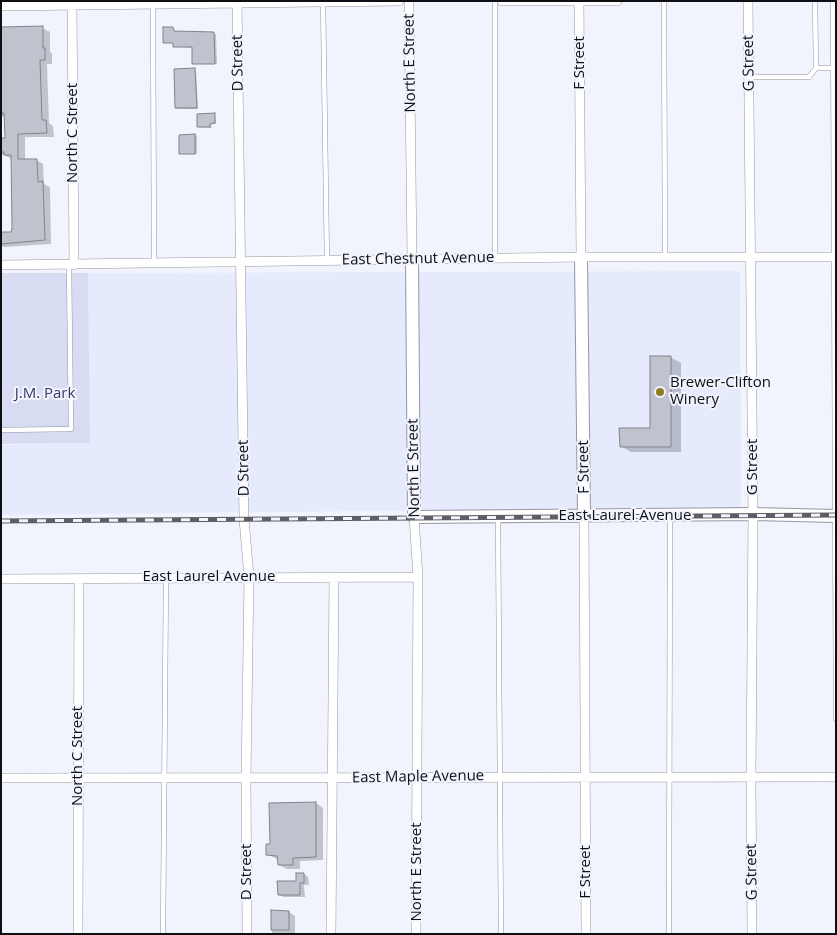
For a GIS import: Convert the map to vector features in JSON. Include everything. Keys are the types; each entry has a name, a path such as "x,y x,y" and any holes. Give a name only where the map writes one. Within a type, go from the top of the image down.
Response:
{"street":[{"path":"1,6 72,3 399,1"},
{"name":"North E Street","path":"409,1 414,517 418,577 416,934"},
{"path":"502,1 617,1"},
{"name":"F Street","path":"580,1 586,934"},
{"name":"G Street","path":"748,1 753,514 752,934"},
{"name":"D Street","path":"237,2 244,519 249,577 246,776 247,934"},
{"name":"North C Street","path":"72,3 72,265"},
{"name":"East Chestnut Avenue","path":"1,265 581,256 835,257"},
{"name":"East Laurel Avenue","path":"414,517 753,514 835,516"},
{"name":"East Laurel Avenue","path":"1,578 79,579 166,576 418,577"},
{"path":"330,934 334,578"},
{"name":"North C Street","path":"78,934 79,579"},
{"name":"East Maple Avenue","path":"1,778 77,779 246,776 332,778 499,776 836,777"}],"lane":[{"path":"495,1 495,257"},
{"path":"664,1 665,257"},
{"path":"749,77 809,77 816,68 815,1"},
{"path":"832,1 835,257 836,719"},
{"path":"323,2 327,260"},
{"path":"153,3 154,264"},
{"path":"816,68 833,68"},
{"path":"1,430 71,429 72,265"},
{"path":"669,934 670,515"},
{"path":"498,516 501,934"},
{"path":"163,934 162,778 166,576"}],"shaded area":[{"path":"740,271 741,507 1,515 1,445 90,443 88,273"}],"green space":[{"name":"J.M. Park","path":"1,273 88,273 90,443 1,444"}],"building":[{"path":"43,26 45,60 40,60 42,120 46,120 47,133 18,134 18,159 37,159 38,182 43,181 45,240 1,244 1,232 11,232 12,228 11,155 4,155 4,152 1,152 1,138 5,138 4,113 1,113 1,27"},
{"path":"163,27 173,27 174,31 214,32 215,64 192,64 192,47 173,47 173,43 163,43"},
{"path":"195,68 197,108 175,108 174,69"},
{"path":"215,113 215,123 210,124 210,127 197,127 197,114"},
{"path":"195,134 195,154 179,154 179,135"},
{"name":"Brewer-Clifton Winery","path":"650,356 671,356 671,447 620,447 619,428 650,428"},
{"path":"316,802 316,857 293,858 293,865 278,865 277,856 266,855 266,844 270,844 269,803"},
{"path":"296,873 304,873 304,883 300,883 300,895 278,895 277,881 296,881"},
{"path":"271,910 289,911 289,930 271,930"}],"railway":[{"path":"1,521 836,515"}],"place":[{"name":"Brewer-Clifton Winery","path":"660,392"}]}
